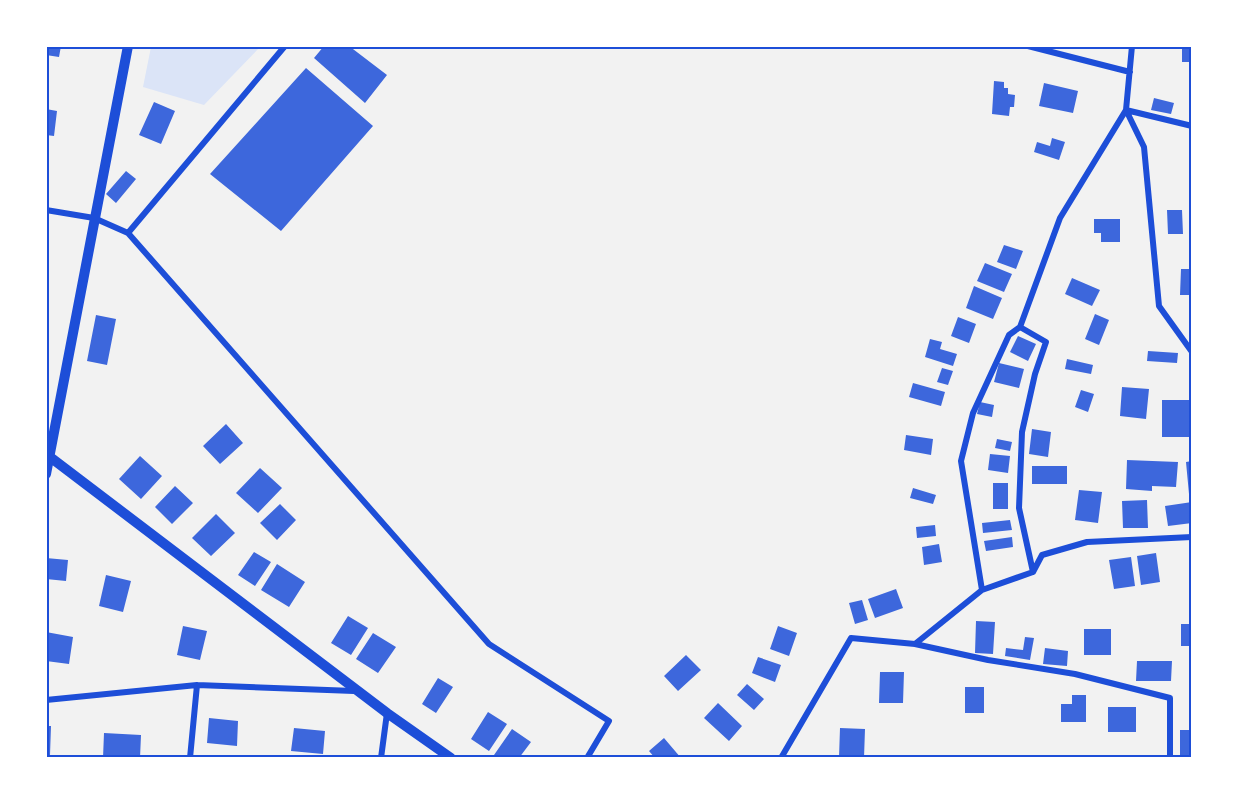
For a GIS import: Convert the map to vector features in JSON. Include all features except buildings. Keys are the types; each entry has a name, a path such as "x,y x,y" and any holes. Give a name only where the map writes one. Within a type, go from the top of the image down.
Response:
{"street":[{"path":"46,474 128,46"},
{"path":"128,233 285,46"},
{"path":"1028,46 1130,72"},
{"path":"982,590 961,461 973,413 1009,335 1020,327 1060,219 1126,110 1132,46"},
{"path":"1126,110 1191,126"},
{"path":"1126,110 1144,147 1159,306 1191,351"},
{"path":"46,210 94,219 128,233 489,644 609,721 586,758"},
{"path":"1020,327 1046,342 1035,374 1022,432 1019,508 1033,572"},
{"path":"50,457 387,713 451,758"},
{"path":"915,644 982,590 1033,572 1042,555 1087,542 1191,537"},
{"path":"781,758 851,638 915,644 988,660 1075,674 1170,698 1170,758"},
{"path":"46,700 197,685 360,691"},
{"path":"190,758 197,685"},
{"path":"381,758 387,713"}],"shaded area":[{"path":"151,46 260,47 204,105 143,87"}]}
